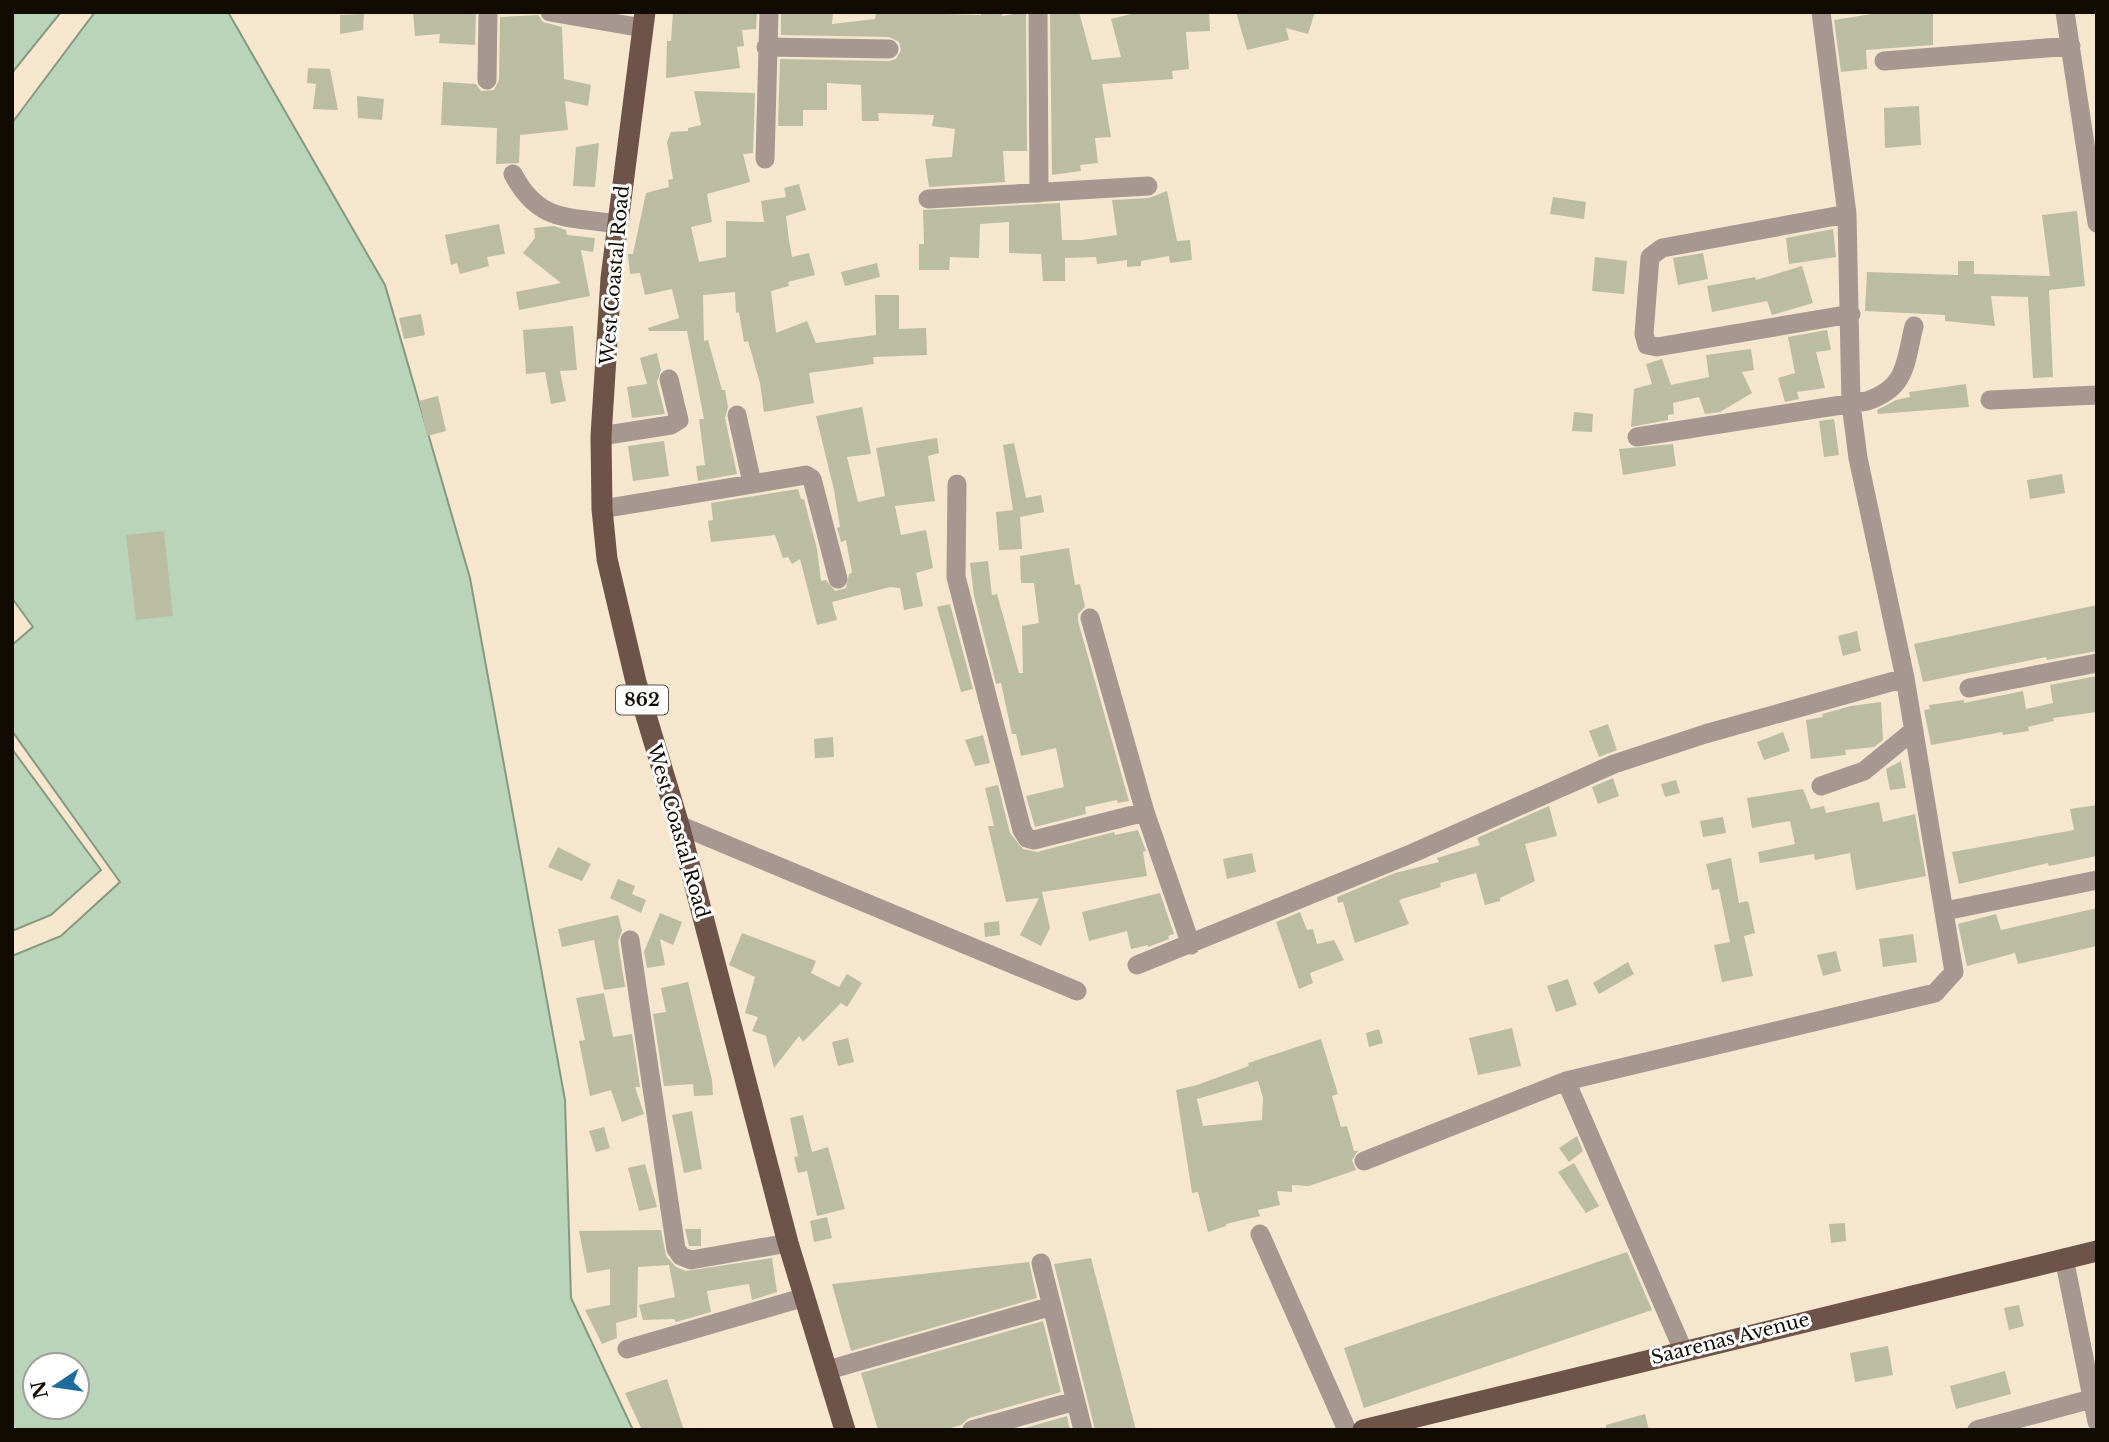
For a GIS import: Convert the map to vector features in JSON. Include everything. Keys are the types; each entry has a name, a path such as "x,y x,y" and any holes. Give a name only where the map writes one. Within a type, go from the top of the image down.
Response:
{"main road":[{"name":"West Coastal Road","path":"644,20 616,224 601,436 602,509 615,600 679,825 788,1243 845,1430"},
{"name":"Saarenas Avenue","path":"1369,1429 1683,1350 2097,1251"}],"street":[{"path":"487,80 488,12"},
{"path":"550,12 644,20"},
{"path":"765,159 769,12"},
{"path":"1038,12 1039,193"},
{"path":"1364,1161 1566,1081 1934,993 1954,972 1905,678 1858,458 1851,404 1847,214 1821,12"},
{"path":"2065,12 2088,109 2097,223"},
{"path":"1884,61 2071,46"},
{"path":"766,47 889,49"},
{"path":"513,174 524,195 541,209 616,224"},
{"path":"928,199 1148,186"},
{"path":"1847,214 1662,248 1650,257 1644,334 1647,345 1657,347 1850,314"},
{"path":"1637,436 1851,404 1887,394 1901,379 1914,326"},
{"path":"601,436 671,425 679,420 669,379"},
{"path":"1990,400 2097,395"},
{"path":"737,415 752,483"},
{"path":"602,509 806,475 812,479 838,579"},
{"path":"957,484 956,577 1022,830 1027,838 1034,840 1145,812"},
{"path":"1090,618 1145,812 1191,945"},
{"path":"1969,688 2097,663"},
{"path":"1137,965 1413,853 1614,764 1705,734 1905,678"},
{"path":"1821,786 1864,771 1914,730"},
{"path":"679,825 1077,991"},
{"path":"1945,911 2097,880"},
{"path":"630,940 676,1249 681,1256 691,1260 788,1243"},
{"path":"1566,1081 1683,1350"},
{"path":"1260,1234 1347,1430"},
{"path":"2064,1258 2097,1422"},
{"path":"1041,1263 1083,1430"},
{"path":"627,1349 805,1297"},
{"path":"828,1370 1052,1306"},
{"path":"1977,1430 2091,1399"},
{"path":"972,1430 1076,1401"}],"shaded area":[{"path":"12,12 61,12 12,73"},
{"path":"95,12 228,12 385,285 470,578 565,1100 571,1298 633,1430 12,1430 12,956 61,936 120,882 12,731 12,645 33,627 12,598 12,123"},
{"path":"12,749 101,870 51,915 12,931"}],"building":[{"path":"413,12 476,12 475,45 439,43 440,34 415,36"},
{"path":"673,12 757,12 756,29 742,30 744,46 737,47 740,68 666,78 667,41 671,41"},
{"path":"781,12 833,12 832,24 875,19 876,12 981,15 981,12 1002,12 1002,16 1026,12 1027,151 1003,151 1005,182 929,187 925,159 952,157 955,129 932,126 934,115 878,113 879,121 862,121 861,85 827,83 827,110 803,110 803,126 778,126 780,59 889,61 896,59 901,50 899,42 889,37 781,35"},
{"path":"1050,12 1079,12 1092,60 1121,57 1111,19 1139,12 1209,12 1210,31 1186,32 1189,69 1172,71 1173,79 1102,84 1111,137 1095,138 1098,163 1080,165 1081,171 1052,175"},
{"path":"1236,12 1315,12 1308,34 1286,28 1289,40 1247,50"},
{"path":"1884,12 1933,12 1933,45 1866,50 1867,69 1841,72 1834,20"},
{"path":"364,14 363,30 340,34 340,15"},
{"path":"538,15 543,22 562,27 564,79 591,85 588,106 565,101 568,130 520,135 519,163 496,164 497,128 441,125 443,82 476,84 481,91 494,90 499,80 500,17"},
{"path":"308,68 330,69 338,110 313,109 316,84 307,83"},
{"path":"694,91 755,93 753,153 743,154 750,182 707,194 712,222 691,227 699,262 726,257 726,221 764,222 761,201 786,197 784,188 799,184 806,210 786,216 789,240 792,257 809,253 815,275 788,282 789,286 771,291 776,333 807,321 816,343 876,335 875,295 899,295 899,329 926,328 927,355 873,357 874,364 809,373 814,403 764,412 760,383 748,341 744,342 739,312 736,313 735,292 703,295 704,341 708,340 722,390 725,390 728,407 725,418 737,474 698,481 696,466 705,465 699,419 704,419 687,331 649,331 648,328 679,318 672,289 645,295 640,273 630,274 628,254 633,254 646,193 669,187 668,180 673,179 667,142 671,132 688,131 688,128 701,125"},
{"path":"357,96 384,99 382,120 358,118"},
{"path":"1919,106 1921,145 1885,148 1884,108"},
{"path":"599,143 595,187 573,186 576,147"},
{"path":"1167,191 1177,241 1190,240 1192,260 1170,263 1169,256 1141,261 1141,266 1127,267 1127,260 1097,264 1096,257 1065,258 1065,281 1043,281 1041,254 1009,253 1009,222 980,224 979,258 950,257 949,270 919,270 919,244 924,244 923,210 1060,203 1062,240 1082,240 1117,235 1112,200 1149,198"},
{"path":"1553,197 1586,202 1584,219 1550,214"},
{"path":"2077,211 2085,286 2049,290 2053,377 2033,378 2028,297 1991,296 1995,326 1945,321 1945,315 1865,311 1867,272 1958,275 1958,261 1974,261 1974,274 2050,276 2042,215"},
{"path":"499,224 505,254 487,257 489,266 460,274 457,263 451,265 445,235"},
{"path":"554,226 566,230 567,235 595,238 593,252 581,250 590,296 519,310 516,292 561,283 523,253 535,238 534,228"},
{"path":"1833,229 1836,257 1789,264 1786,238"},
{"path":"1703,253 1708,279 1678,285 1673,258"},
{"path":"1595,257 1627,261 1624,294 1592,291"},
{"path":"877,263 880,277 845,286 841,272"},
{"path":"1802,266 1813,303 1772,315 1767,301 1712,312 1707,286 1755,277 1756,280"},
{"path":"421,314 425,335 404,339 399,318"},
{"path":"573,326 577,370 560,371 566,401 551,404 545,372 526,374 523,330"},
{"path":"1827,330 1831,350 1816,352 1825,388 1797,392 1799,399 1785,402 1778,378 1795,373 1788,337"},
{"path":"1751,349 1754,370 1742,372 1752,393 1720,412 1705,414 1699,397 1673,403 1674,414 1668,415 1668,420 1631,427 1634,389 1652,384 1646,364 1662,359 1671,385 1709,377 1706,355"},
{"path":"657,353 661,370 657,382 665,414 632,418 627,387 647,384 640,358"},
{"path":"1966,384 1969,407 1878,414 1877,410 1896,400 1910,397 1909,392"},
{"path":"438,396 446,431 427,436 419,401"},
{"path":"862,407 871,454 847,457 858,502 885,496 876,448 937,438 939,453 928,456 935,501 895,506 901,535 926,530 933,568 916,573 923,606 904,610 900,588 890,587 832,602 837,620 817,625 800,559 792,564 788,557 783,558 775,535 711,542 708,521 713,520 711,503 798,489 801,499 804,499 817,549 821,581 826,580 835,591 846,588 849,574 852,573 846,540 841,542 837,528 840,527 834,490 816,416"},
{"path":"1574,412 1593,414 1592,432 1572,431"},
{"path":"1834,419 1839,455 1824,457 1819,421"},
{"path":"664,441 669,476 633,481 628,446"},
{"path":"1014,443 1026,498 1041,495 1044,512 1020,517 1022,549 999,550 996,512 1013,510 1003,445"},
{"path":"1673,444 1676,466 1623,475 1619,449"},
{"path":"2062,474 2065,493 2030,499 2027,480"},
{"path":"164,531 173,616 136,620 126,535"},
{"path":"1069,548 1075,585 1080,584 1085,607 1078,614 1078,621 1129,801 1118,803 1117,800 1085,807 1086,814 1035,827 1026,796 1064,787 1056,748 1021,756 1016,734 1012,734 1001,683 996,684 974,596 970,563 988,561 992,595 997,594 1019,673 1023,673 1022,626 1039,623 1034,583 1021,583 1020,556"},
{"path":"950,604 973,689 961,692 937,607"},
{"path":"2097,605 2097,651 2047,660 2046,657 1923,682 1914,644"},
{"path":"1857,631 1861,651 1843,656 1838,636"},
{"path":"2097,676 2097,712 2053,718 2054,721 2028,727 2029,731 2003,735 2002,732 1931,745 1924,710 1930,709 1929,705 1964,700 1964,703 2023,691 2026,709 2053,703 2050,685"},
{"path":"1881,702 1883,740 1874,747 1845,750 1846,755 1811,759 1806,720 1823,717 1822,714 1851,706"},
{"path":"1608,724 1617,750 1599,757 1589,731"},
{"path":"1783,732 1790,751 1764,760 1757,742"},
{"path":"983,735 990,763 975,766 965,740"},
{"path":"833,737 834,757 815,758 814,739"},
{"path":"1901,761 1906,788 1890,790 1886,769"},
{"path":"1613,778 1619,796 1598,804 1592,787"},
{"path":"1676,780 1680,793 1665,797 1661,784"},
{"path":"998,785 1010,833 1023,849 1037,852 1114,832 1115,835 1138,830 1146,851 1143,852 1147,876 1042,892 1050,928 1041,946 1020,935 1039,898 1006,902 988,826 994,826 985,788"},
{"path":"1803,789 1811,809 1824,806 1826,813 1879,802 1883,822 1915,814 1926,876 1856,890 1850,853 1815,860 1814,854 1760,863 1758,852 1795,844 1790,821 1752,828 1747,798"},
{"path":"2097,805 2097,856 2049,866 2048,863 1959,884 1952,852 2074,830 2070,809"},
{"path":"1549,806 1557,836 1525,844 1535,881 1500,898 1500,901 1485,905 1476,873 1440,883 1441,887 1399,900 1409,924 1355,943 1343,902 1338,903 1337,897 1395,873 1439,862 1437,858 1480,845 1477,838"},
{"path":"1723,817 1726,833 1703,837 1700,821"},
{"path":"558,847 591,864 582,881 548,867"},
{"path":"1252,853 1256,872 1227,879 1223,859"},
{"path":"1731,858 1739,903 1747,901 1749,904 1755,933 1744,936 1753,976 1722,982 1714,945 1730,942 1719,889 1712,890 1706,864"},
{"path":"618,879 635,886 632,894 646,900 641,913 610,898"},
{"path":"1160,893 1174,934 1168,936 1169,939 1148,947 1131,949 1127,931 1089,941 1082,912"},
{"path":"2097,908 2097,946 2018,964 2015,953 1967,966 1958,924 1996,914 2001,930"},
{"path":"1300,912 1307,930 1313,929 1317,944 1334,940 1344,960 1310,973 1313,983 1299,989 1276,922"},
{"path":"660,913 682,922 673,945 660,939 665,965 647,968 644,952"},
{"path":"618,915 622,931 618,942 625,987 604,990 594,940 562,947 558,929"},
{"path":"999,921 1000,935 985,937 984,923"},
{"path":"742,933 816,961 811,973 839,987 847,974 862,983 847,1007 841,1003 803,1042 799,1036 774,1068 766,1036 752,1031 758,1017 745,1013 755,977 729,965"},
{"path":"1913,934 1917,962 1883,967 1879,939"},
{"path":"1836,951 1841,971 1823,976 1817,955"},
{"path":"1628,962 1634,974 1599,994 1593,983"},
{"path":"1568,979 1577,1005 1556,1012 1547,986"},
{"path":"688,982 712,1080 713,1095 694,1096 693,1084 664,1086 653,1014 666,1012 661,988"},
{"path":"604,993 613,1037 632,1034 640,1087 635,1087 644,1114 622,1122 611,1090 590,1096 579,1041 585,1040 576,998"},
{"path":"1512,1028 1521,1066 1478,1075 1469,1038"},
{"path":"1379,1029 1383,1043 1369,1047 1366,1033"},
{"path":"848,1038 854,1062 838,1066 832,1042"},
{"path":"1321,1039 1338,1094 1332,1096 1341,1127 1347,1126 1354,1151 1358,1151 1352,1160 1356,1170 1309,1186 1292,1185 1292,1192 1277,1191 1280,1205 1258,1210 1260,1216 1226,1224 1208,1232 1198,1192 1192,1193 1176,1090 1249,1066 1248,1063","holes":["1258,1081 1263,1098 1262,1120 1203,1126 1197,1099"]},
{"path":"692,1111 702,1169 684,1173 672,1115"},
{"path":"803,1115 812,1152 828,1147 845,1209 817,1216 807,1171 798,1173 794,1157 798,1156 790,1118"},
{"path":"604,1127 610,1148 596,1152 589,1131"},
{"path":"1577,1136 1583,1151 1569,1162 1559,1148"},
{"path":"1574,1163 1599,1206 1586,1213 1558,1172"},
{"path":"645,1164 657,1207 639,1211 628,1168"},
{"path":"827,1217 832,1238 814,1242 810,1221"},
{"path":"1845,1223 1846,1241 1831,1243 1829,1224"},
{"path":"685,1229 701,1229 701,1246 689,1246"},
{"path":"661,1230 666,1256 676,1267 686,1271 772,1258 777,1292 752,1300 749,1284 707,1291 711,1312 676,1322 674,1319 643,1320 639,1305 675,1297 669,1265 638,1267 637,1317 616,1323 617,1338 602,1344 585,1310 610,1305 610,1269 587,1273 579,1231"},
{"path":"1627,1252 1652,1310 1364,1408 1344,1348"},
{"path":"1091,1258 1136,1430 1095,1430 1054,1264"},
{"path":"1029,1262 1037,1298 851,1351 832,1284"},
{"path":"2019,1305 2024,1326 2009,1330 2004,1308"},
{"path":"1043,1321 1061,1392 969,1418 961,1425 944,1430 878,1430 861,1373"},
{"path":"1888,1346 1893,1375 1855,1382 1850,1353"},
{"path":"2005,1371 2011,1394 1956,1409 1950,1386"},
{"path":"667,1379 684,1430 642,1430 625,1393"},
{"path":"1645,1414 1649,1430 1606,1430 1606,1425"},
{"path":"1067,1416 1070,1430 1018,1430"}]}
